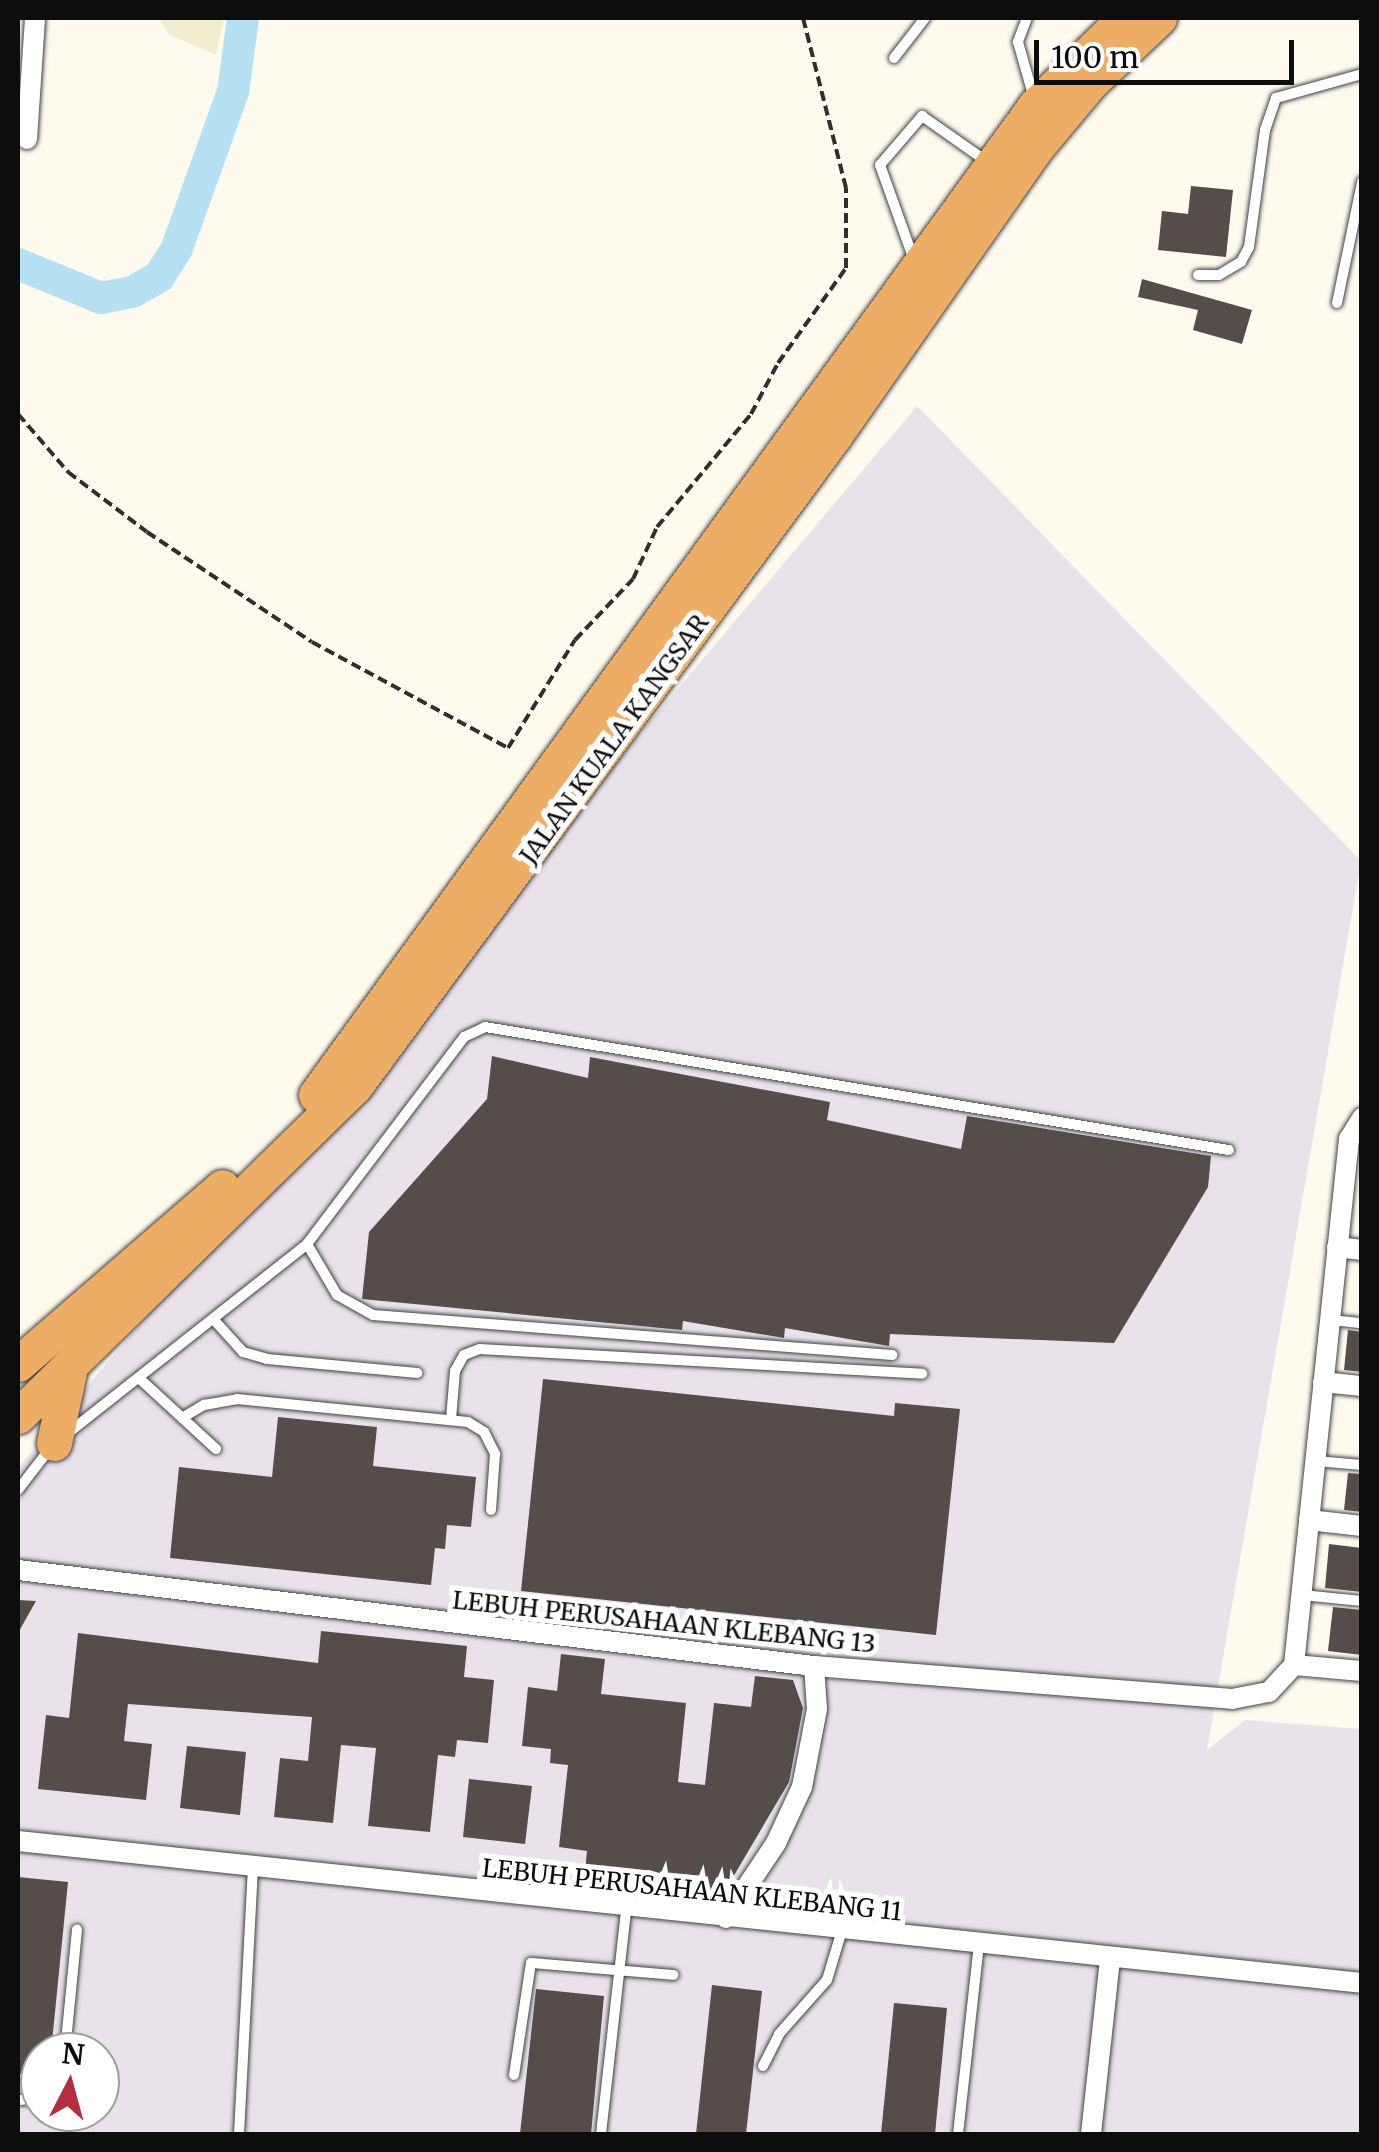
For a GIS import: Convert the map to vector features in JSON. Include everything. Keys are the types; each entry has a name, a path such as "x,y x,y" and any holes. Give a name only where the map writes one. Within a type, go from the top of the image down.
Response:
{"highway":[{"name":"JALAN KUALA KANGSAR","path":"18,1364 166,1241 325,1087 1035,106 1125,18"},
{"name":"JALAN KUALA KANGSAR","path":"18,1416 355,1086 813,466 1034,149 1159,18"},
{"path":"54,1443 70,1367"}],"street":[{"path":"28,140 35,18"},
{"path":"1362,1118 1349,1140 1353,1179 1338,1247 1294,1665 1362,1672"},
{"path":"1338,1247 1362,1250"},
{"path":"1323,1382 1362,1386"},
{"path":"1309,1520 1362,1526"},
{"name":"LEBUH PERUSAHAAN KLEBANG 13","path":"18,1570 814,1666 1232,1699 1269,1692 1294,1665"},
{"path":"726,1918 776,1843 802,1786 816,1722 814,1666"},
{"name":"LEBUH PERUSAHAAN KLEBANG 11","path":"18,1841 626,1910 1362,1984"},
{"path":"1091,2134 1110,1958"}],"lane":[{"path":"894,58 925,18"},
{"path":"1027,18 1018,42 1035,106"},
{"path":"1198,275 1219,276 1241,262 1249,247 1265,130 1276,98 1362,74"},
{"path":"917,270 880,165 922,116 992,165"},
{"path":"1336,303 1362,182"},
{"path":"18,1490 54,1443 141,1380 307,1244 464,1037 502,1025 1229,1150"},
{"path":"307,1244 337,1296 373,1316 892,1354"},
{"path":"1330,1320 1362,1323"},
{"path":"215,1321 243,1352 268,1359 417,1372"},
{"path":"451,1419 455,1371 464,1355 480,1349 922,1374"},
{"path":"141,1380 216,1449"},
{"path":"182,1418 204,1405 237,1399 451,1419 484,1432 494,1454 490,1510"},
{"path":"1315,1460 1362,1465"},
{"path":"1301,1595 1362,1602"},
{"path":"239,2134 253,1868"},
{"path":"601,2134 626,1910"},
{"path":"67,2032 77,1930"},
{"path":"763,2066 779,2034 827,1980 842,1930"},
{"path":"958,2134 978,1944"},
{"path":"514,2076 531,1962 673,1974"}],"path":[{"path":"18,414 68,472 147,532 312,642 508,748 576,640 633,578 657,527 751,414 846,268 846,188 803,18"}],"shaded area":[{"path":"158,18 224,18 216,55 170,35"},
{"path":"917,406 1361,861 1207,1750 1245,1720 1361,1729 1361,2134 18,2134 18,1468"}],"building":[{"path":"1191,186 1233,190 1226,257 1158,250 1162,211 1188,214"},
{"path":"1142,279 1252,310 1242,344 1193,330 1198,310 1138,297"},
{"path":"492,1056 588,1078 590,1057 830,1102 827,1120 961,1149 967,1116 1211,1156 1208,1187 1114,1343 890,1334 889,1346 785,1328 784,1338 683,1321 682,1330 362,1299 369,1232 487,1099"},
{"path":"1348,1330 1362,1332 1362,1372 1344,1370"},
{"path":"543,1379 894,1416 895,1403 960,1409 936,1635 521,1591"},
{"path":"278,1417 377,1427 373,1466 476,1477 471,1527 447,1525 445,1549 435,1548 431,1585 170,1558 179,1467 272,1477"},
{"path":"1348,1473 1362,1474 1362,1512 1344,1510"},
{"path":"1329,1544 1362,1548 1362,1592 1325,1588"},
{"path":"18,1600 36,1601 18,1633"},
{"path":"1333,1607 1362,1610 1362,1655 1328,1651"},
{"path":"321,1631 467,1646 464,1677 494,1680 488,1743 457,1740 455,1757 438,1755 430,1832 368,1826 376,1748 341,1745 333,1823 274,1817 280,1758 308,1761 312,1717 128,1704 124,1741 152,1744 146,1800 38,1789 46,1715 69,1718 78,1633 318,1663"},
{"path":"561,1654 605,1659 601,1694 686,1703 678,1782 705,1785 714,1703 751,1707 755,1676 793,1680 803,1708 789,1782 726,1889 715,1895 584,1881 587,1851 559,1847 568,1765 550,1763 551,1749 522,1746 528,1687 557,1691"},
{"path":"187,1746 246,1752 240,1815 180,1808"},
{"path":"469,1779 532,1786 525,1844 463,1837"},
{"path":"18,1877 68,1882 53,2032 20,2032 18,2074"},
{"path":"712,1985 762,1991 746,2134 696,2134"},
{"path":"536,1989 604,1996 591,2134 520,2134"},
{"path":"894,2003 947,2008 935,2134 881,2134"}],"waterway":[{"path":"18,264 101,298 132,292 159,277 177,248 233,92 243,18"}]}
